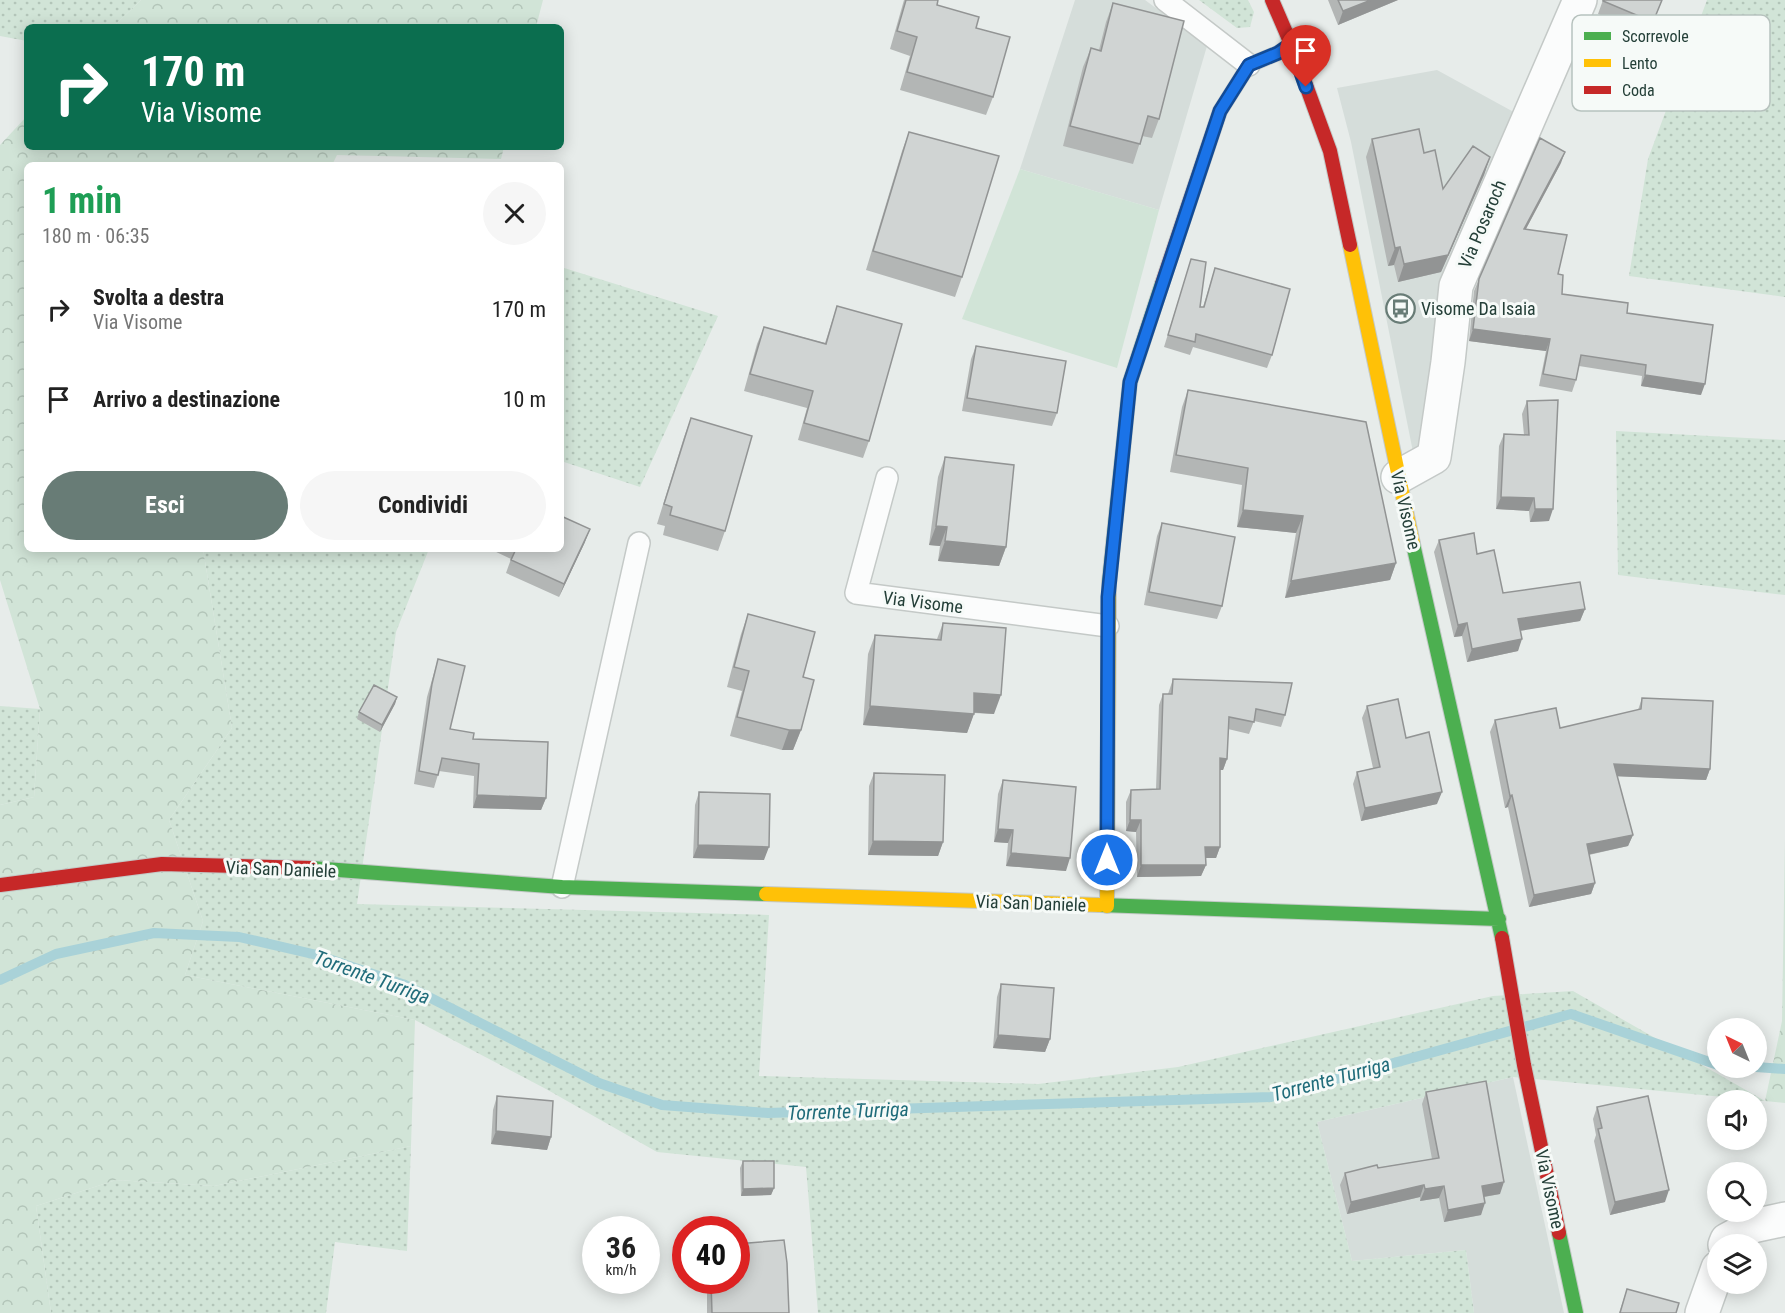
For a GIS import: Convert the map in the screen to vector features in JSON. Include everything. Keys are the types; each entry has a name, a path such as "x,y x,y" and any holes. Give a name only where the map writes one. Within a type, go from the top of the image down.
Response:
{"street":[{"name":"Via Visome","path":"1272,0 1291,44 1330,151 1398,477 1499,919 1524,1065 1576,1313"},
{"name":"Via Posaroch","path":"1573,15 1580,0"},
{"name":"Via Posaroch","path":"1398,477 1434,457 1448,362 1455,286 1572,18"},
{"path":"1107,906 1108,597 1130,382 1220,111 1249,65 1278,53 1291,44"},
{"name":"Via San Daniele","path":"0,885 162,864 306,868 562,887 1499,919"},
{"path":"1738,1234 1753,1226 1785,1219"},
{"path":"1702,1313 1709,1294"}],"lane":[{"path":"1165,0 1249,65"},
{"name":"Via Visome","path":"887,478 856,593 1108,626"},
{"path":"562,887 639,543"}],"shaded area":[{"path":"1075,0 1145,0 1207,46 1159,210 1020,169"},
{"path":"1437,70 1521,116 1427,447 1413,452 1351,142 1337,88"},
{"path":"1513,1077 1564,1313 1474,1313 1466,1250 1352,1261 1317,1122"}],"green space":[{"path":"0,0 141,0 116,24 24,24 24,40 0,36"},
{"path":"141,0 543,0 537,24 116,24"},
{"path":"1199,0 1248,0 1254,12 1250,27 1237,28"},
{"path":"1707,0 1785,0 1785,297 1629,276 1648,159 1666,111 1770,111 1770,15 1701,15"},
{"path":"24,119 24,150 503,150 501,159 337,155 334,162 24,162 24,552 203,552 232,728 169,820 203,921 185,975 415,1020 411,1146 214,1186 116,1180 36,1206 51,1313 0,1313 0,805 34,797 40,709 0,580 0,145"},
{"path":"1020,169 1159,210 1117,368 962,319"},
{"path":"564,268 718,316 640,487 564,462"},
{"path":"1616,431 1785,440 1785,595 1618,575"},
{"path":"203,552 428,552 396,632 357,904 769,915 759,1076 1038,1084 1178,1067 1493,996 1573,991 1707,1068 1707,1078 1725,1078 1746,1090 1707,1090 1707,1095 1513,1077 1317,1122 1352,1261 1466,1250 1474,1313 818,1313 806,1167 657,1152 546,1089 415,1020 185,975 203,921 169,820 232,728"},
{"path":"0,706 40,709 34,797 0,805"},
{"path":"1785,838 1785,1103 1767,1101 1782,1021"},
{"path":"411,1146 407,1251 335,1242 326,1313 51,1313 36,1206 116,1180 214,1186"}],"building":[{"path":"906,0 938,0 937,5 979,17 976,28 1010,37 993,97 907,72 917,37 897,31"},
{"path":"1338,0 1371,0 1343,11"},
{"path":"1662,0 1656,15 1636,15 1603,1"},
{"path":"1113,3 1184,21 1159,119 1148,116 1140,144 1070,126 1091,48 1101,51"},
{"path":"1419,129 1424,153 1435,150 1443,189 1473,146 1490,157 1448,255 1404,264 1400,247 1395,248 1372,139"},
{"path":"909,132 999,156 962,277 873,251"},
{"path":"1540,138 1565,152 1524,229 1567,235 1558,274 1563,275 1562,294 1628,303 1627,313 1713,325 1705,384 1645,375 1646,365 1581,355 1576,380 1543,374 1550,339 1473,329 1479,279"},
{"path":"1191,259 1206,262 1200,307 1204,307 1215,268 1290,289 1272,355 1196,334 1195,342 1168,335"},
{"path":"837,306 902,324 869,441 804,423 813,391 750,374 764,327 826,344"},
{"path":"976,346 1066,361 1057,413 967,398"},
{"path":"1188,390 1366,422 1396,563 1291,581 1303,516 1243,510 1248,468 1176,455"},
{"path":"1558,400 1553,509 1535,509 1534,498 1501,497 1504,434 1529,435 1527,401"},
{"path":"691,418 752,436 725,531 670,515 672,507 664,504"},
{"path":"945,457 1014,465 1006,547 945,541 947,527 936,526"},
{"path":"564,517 590,529 564,584 511,560 515,552 564,552"},
{"path":"1162,523 1235,537 1222,606 1149,592"},
{"path":"1474,533 1477,554 1494,550 1503,593 1580,582 1585,609 1518,619 1522,639 1472,649 1467,623 1458,625 1439,540"},
{"path":"748,614 815,632 803,677 814,680 801,730 789,730 737,717 749,671 734,667"},
{"path":"943,623 1006,628 1001,695 974,693 974,714 870,706 875,635 941,640"},
{"path":"438,659 465,666 450,729 474,733 473,739 548,742 546,798 477,795 479,764 442,758 438,775 419,771"},
{"path":"1173,679 1292,683 1285,715 1256,709 1254,722 1229,717 1227,759 1220,758 1220,847 1205,847 1206,865 1141,865 1141,820 1130,820 1131,790 1160,789 1163,694 1172,694"},
{"path":"374,685 397,697 382,725 359,712"},
{"path":"1642,698 1713,701 1710,769 1614,764 1633,835 1587,844 1595,883 1534,895 1512,795 1510,796 1495,720 1556,708 1560,728 1641,709"},
{"path":"1398,699 1406,738 1429,732 1442,792 1365,808 1357,772 1380,767 1367,706"},
{"path":"874,773 945,775 943,842 873,841"},
{"path":"1003,780 1076,787 1070,858 1011,853 1013,830 998,829"},
{"path":"699,792 770,794 769,847 698,845"},
{"path":"1001,984 1054,988 1050,1039 998,1035"},
{"path":"1486,1081 1504,1182 1482,1186 1485,1203 1448,1210 1444,1186 1425,1189 1424,1185 1351,1202 1345,1173 1377,1165 1378,1168 1439,1158 1426,1092"},
{"path":"497,1096 553,1101 551,1137 496,1131"},
{"path":"1648,1096 1669,1190 1615,1202 1598,1129 1602,1128 1597,1107"},
{"path":"743,1161 774,1161 774,1188 743,1189"},
{"path":"784,1240 789,1313 712,1313 711,1294 750,1294 750,1243"},
{"path":"1627,1289 1679,1303 1676,1313 1620,1313"}],"waterway":[{"name":"Torrente Turriga","path":"0,980 56,954 154,933 239,937 317,955 405,985 599,1083 662,1105 768,1113 1271,1097 1571,1014 1707,1061"},
{"name":"Torrente Turriga","path":"1767,1068 1785,1069"}],"traffic: fast":[{"path":"1109,584 1130,382 1162,284"},
{"path":"1413,544 1502,938"},
{"path":"312,868 562,887 766,894"},
{"path":"1100,905 1499,919"},
{"path":"1559,1233 1576,1313"}],"traffic: slow":[{"path":"1350,245 1413,544"},
{"path":"1107,906 1109,584"},
{"path":"766,894 1100,905"}],"traffic: jam":[{"path":"1272,0 1291,44 1330,151 1350,245"},
{"path":"1162,284 1220,111 1249,65 1278,53 1291,44"},
{"path":"0,885 162,864 312,868"},
{"path":"1502,938 1524,1065 1559,1233"}],"place":[{"name":"Visome Da Isaia","path":"1400,308"}],"route":[{"path":"1107,860 1108,597 1130,382 1220,111 1249,65 1278,53 1291,44 1306,87"}]}
